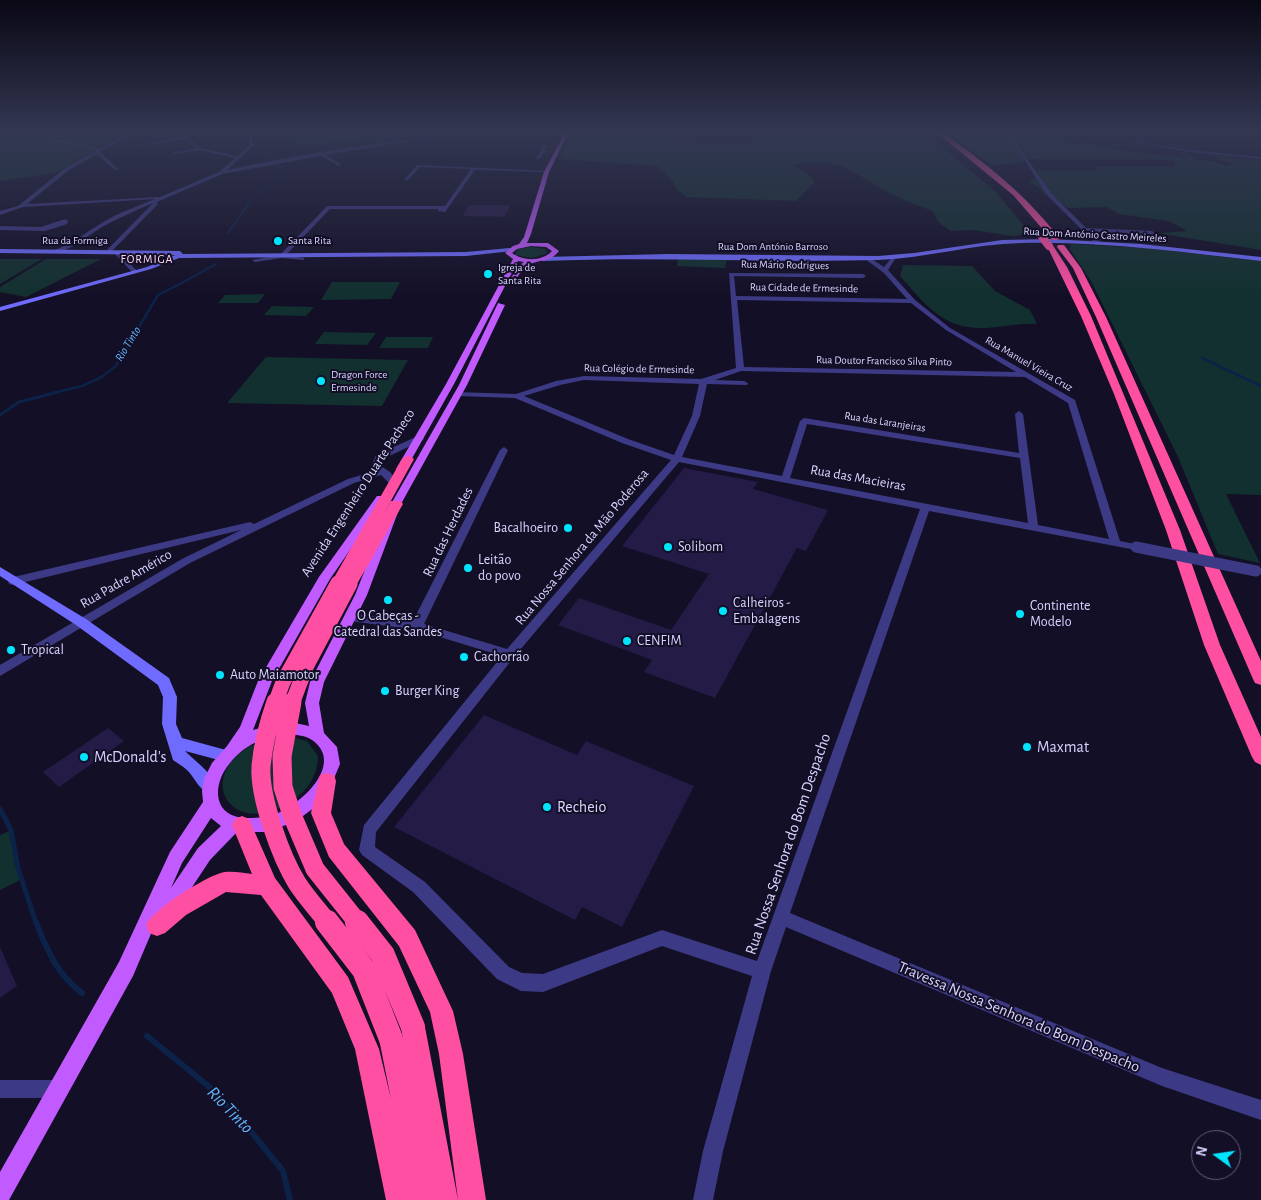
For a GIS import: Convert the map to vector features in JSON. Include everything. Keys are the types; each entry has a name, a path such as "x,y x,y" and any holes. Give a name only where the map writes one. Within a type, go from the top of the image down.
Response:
{"highway":[{"path":"998,188 1022,212"},
{"path":"1009,188 1028,206 1055,244 1077,268 1101,317 1261,679"},
{"path":"1037,230 1042,237 1055,244 1173,530 1212,645 1261,758"},
{"path":"344,584 408,459"},
{"path":"396,504 283,682 270,719 262,767 267,808 280,849 297,883 364,970 402,1033 444,1200"},
{"path":"327,781 321,813 336,850 407,938 441,1011 451,1054 472,1200"},
{"path":"238,825 267,884 340,985 344,994 367,1049 400,1200"},
{"path":"157,925 178,908 224,882 267,884"},
{"path":"402,1033 424,1200"}],"main road":[{"path":"184,259 255,260 512,255 530,235 531,218 540,188"},
{"path":"530,235 540,244"},
{"name":"Rua Dom António Castro Meireles","path":"839,258 895,257 1013,241 1099,244 1261,259"},
{"path":"0,309 184,259 466,254 512,255 534,260 550,257 556,251 548,245 522,245"},
{"name":"Rua da Formiga","path":"0,251 57,251 71,248 112,252 175,252 184,259"},
{"name":"Rua Dom António Barroso","path":"556,251 581,254 725,254 839,258"},
{"name":"Rua da Formiga","path":"150,252 165,255 169,262 184,259"},
{"name":"Avenida Engenheiro Duarte Pacheco","path":"229,752 246,729 265,681 325,577 408,459 420,438 512,255"},
{"name":"Rua Dom António Barroso","path":"542,259 839,258"},
{"path":"149,268 168,260"},
{"path":"317,733 312,703 317,682 350,617 381,547 396,504 458,394 519,269 534,260"},
{"path":"0,571 13,581 81,622 164,682 170,697 169,724 176,743 178,756 192,765 209,786"},
{"path":"286,727 302,728 317,733 326,742 332,753 332,766 327,781 316,796 301,810 281,820 261,825 238,825 220,816 211,804 209,786 215,770 229,752 249,738 267,730 286,727"},
{"path":"176,743 229,752"},
{"path":"0,1194 126,969 166,876 211,804"},
{"path":"126,969 157,925 181,885 204,854 238,825"}],"street":[{"path":"20,207 44,188"},
{"path":"71,248 108,222 185,188"},
{"path":"328,208 445,210 459,188"},
{"path":"1045,188 1099,244"},
{"path":"0,213 20,207 78,201 164,197"},
{"path":"381,207 388,199"},
{"path":"135,272 112,252 156,203 154,201"},
{"path":"282,256 328,208 446,208"},
{"path":"0,228 42,229"},
{"path":"1086,230 1152,233"},
{"path":"255,260 282,256 302,259"},
{"path":"885,271 895,257"},
{"name":"Rua Manuel Vieira Cruz","path":"867,258 885,271 913,301 948,329 1072,402 1115,542"},
{"name":"Rua Manuel Vieira Cruz","path":"878,258 885,271"},
{"name":"Rua Mário Rodrigues","path":"735,298 731,274 863,276"},
{"name":"Rua Cidade de Ermesinde","path":"740,368 735,298 913,301"},
{"path":"704,381 740,368"},
{"name":"Rua Doutor Francisco Silva Pinto","path":"740,368 1027,375"},
{"name":"Rua Colégio de Ermesinde","path":"516,396 559,383 584,378 744,383"},
{"name":"Rua Nossa Senhora da Mão Poderosa","path":"704,381 696,416 677,459 510,654 368,830 367,850 419,886 503,973 521,982 543,983 662,938 762,971"},
{"name":"Rua das Macieiras","path":"458,394 516,396 624,441 677,459 1259,571"},
{"path":"1019,414 1033,526"},
{"name":"Rua das Laranjeiras","path":"785,480 804,421 1024,456"},
{"name":"Rua Padre Américo","path":"350,481 379,457 420,438"},
{"name":"Rua das Herdades","path":"417,626 504,450"},
{"path":"379,457 376,467 380,472 387,474 392,481"},
{"name":"Rua Padre Américo","path":"0,671 186,562 350,481 380,472"},
{"name":"Rua Nossa Senhora do Bom Despacho","path":"703,1200 713,1151 762,971 926,506"},
{"name":"Rua Padre Américo","path":"13,581 272,520"},
{"path":"350,617 417,626 510,654"},
{"name":"Travessa Nossa Senhora do Bom Despacho","path":"780,917 1162,1077 1261,1110"},
{"path":"0,1088 59,1089"}],"green space":[{"path":"809,188 796,201 687,197 676,189"},
{"path":"880,188 991,188 1031,234 1012,236 973,230 951,231 938,222 933,211"},
{"path":"1039,188 1261,188 1261,250 1163,234 1161,233 1187,231 1169,221 1119,214 1106,207 1068,208 1051,194 1044,194"},
{"path":"1070,244 1144,248 1261,261 1261,495 1226,494 1260,563 1218,554 1178,457 1091,281 1069,248 1071,247"},
{"path":"532,247 545,249 547,253 533,258 515,255 518,249"},
{"path":"0,259 42,259 0,284"},
{"path":"46,259 101,259 26,297 0,292 0,287"},
{"path":"678,259 727,259 725,268 677,266"},
{"path":"903,265 972,266 995,291 1030,310 1037,324 986,328 971,328 958,325 937,314 918,297 900,276"},
{"path":"332,282 400,282 391,299 321,300"},
{"path":"265,294 258,303 218,303 225,295"},
{"path":"272,306 314,307 306,316 264,315"},
{"path":"324,332 376,333 367,345 315,344"},
{"path":"386,337 433,337 428,348 379,348"},
{"name":"Dragon Force Ermesinde","path":"266,357 408,360 382,406 227,403"},
{"path":"287,736 307,741 318,756 318,763 311,782 292,801 269,812 250,813 235,808 226,798 223,784 227,769 239,754 261,741"},
{"path":"11,830 22,879 0,890 0,835"}],"building":[{"path":"469,205 510,205 505,217 463,216"},
{"path":"684,468 758,482 753,489 828,510 806,551 797,548 715,698 644,672 652,660 558,625 579,598 671,630 709,574 622,546"},
{"name":"Recheio","path":"484,715 577,755 586,741 694,786 622,927 582,907 575,920 394,827"},
{"name":"McDonald's","path":"108,728 124,741 59,787 43,772"},
{"path":"0,947 17,986 0,998"}],"waterway":[{"name":"Rio Tinto","path":"252,199 264,188"},
{"name":"Rio Tinto","path":"228,233 252,199"},
{"name":"Rio Tinto","path":"178,285 216,264"},
{"name":"Rio Tinto","path":"53,393 82,386 100,378 115,367 158,295 178,285"},
{"path":"1202,358 1261,386"},
{"name":"Rio Tinto","path":"0,415 19,402 58,392"},
{"name":"Rio Tinto","path":"0,809 11,830 18,868 36,923"},
{"name":"Rio Tinto","path":"36,922 54,961 66,978 82,993"},
{"name":"Rio Tinto","path":"147,1036 207,1085 249,1129 283,1171 290,1200"}],"place":[{"name":"Santa Rita","path":"278,241"},
{"name":"Igreja de Santa Rita","path":"488,274"},
{"name":"Dragon Force Ermesinde","path":"321,381"},
{"name":"Bacalhoeiro","path":"568,528"},
{"name":"Solibom","path":"668,547"},
{"name":"Leitão do povo","path":"468,568"},
{"name":"O Cabeças - Catedral das Sandes","path":"388,600"},
{"name":"Calheiros - Embalagens","path":"723,611"},
{"name":"Continente Modelo","path":"1020,614"},
{"name":"CENFIM","path":"627,641"},
{"name":"Tropical","path":"11,650"},
{"name":"Cachorrão","path":"464,657"},
{"name":"Auto Maiamotor","path":"220,675"},
{"name":"Burger King","path":"385,691"},
{"name":"Maxmat","path":"1027,747"},
{"name":"McDonald's","path":"84,757"},
{"name":"Recheio","path":"547,807"}],"district":[{"name":"FORMIGA","path":"147,259"}]}
